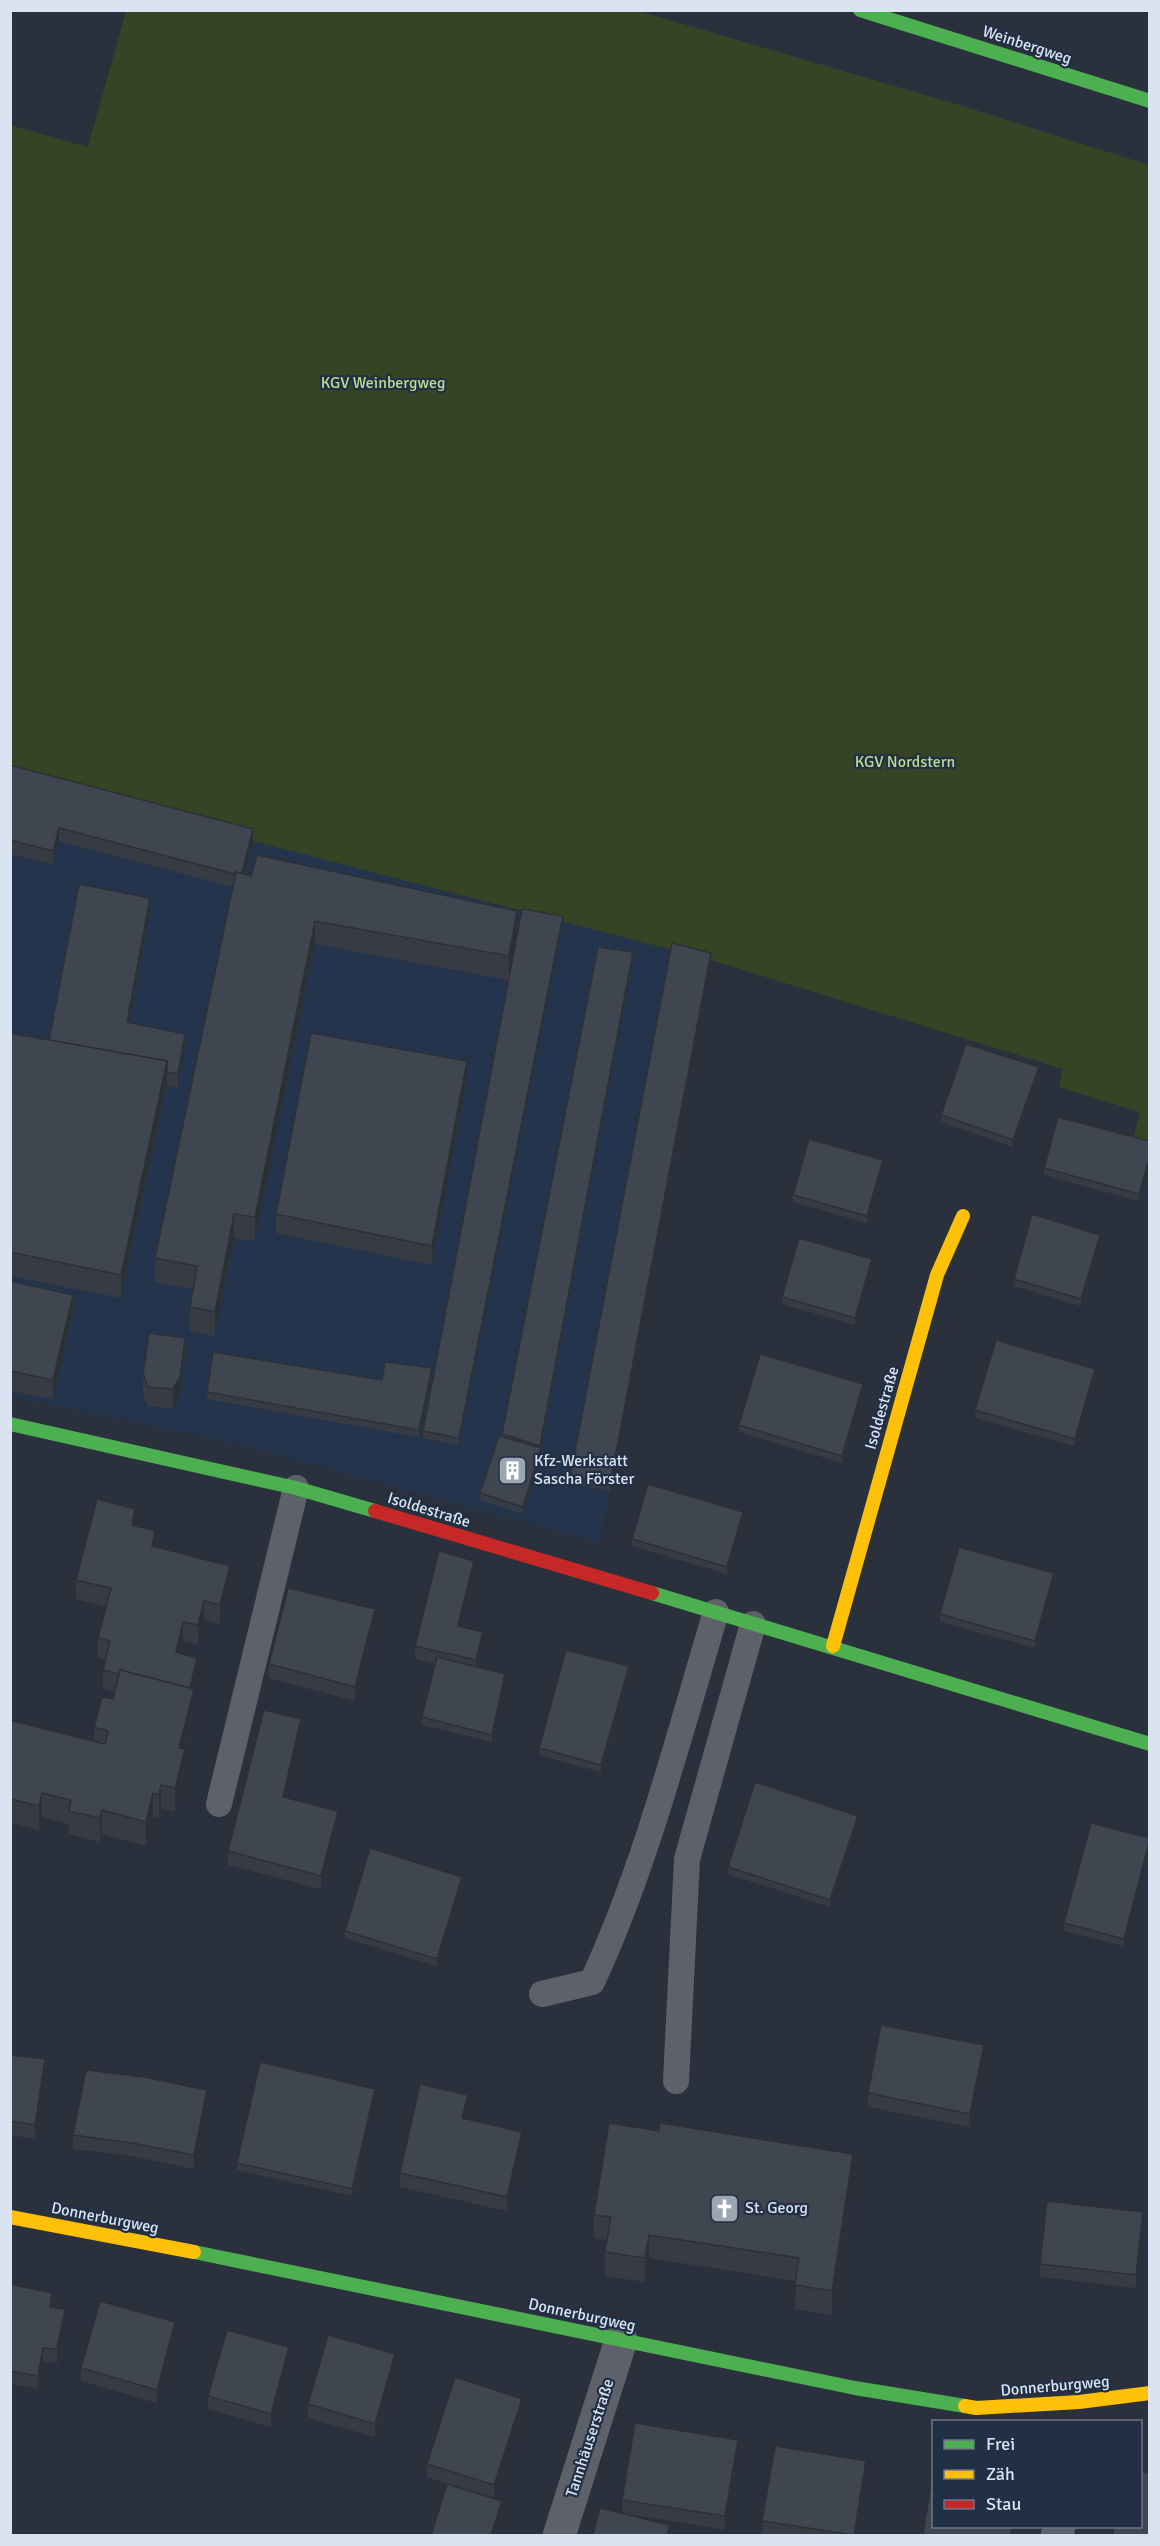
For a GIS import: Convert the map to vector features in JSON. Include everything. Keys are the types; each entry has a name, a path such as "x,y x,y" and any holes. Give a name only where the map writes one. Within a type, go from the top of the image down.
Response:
{"street":[{"name":"Weinbergweg","path":"860,10 1149,102"},
{"name":"Isoldestraße","path":"833,1646 937,1275 963,1216"},
{"name":"Isoldestraße","path":"10,1424 296,1488 833,1646 1149,1744"},
{"name":"Donnerburgweg","path":"10,2217 286,2270 855,2388 976,2408 1077,2412 1149,2393"},
{"name":"Tannhäuserstraße","path":"559,2535 621,2340"}],"lane":[{"path":"219,1804 296,1488"},
{"path":"542,1994 592,1982 610,1944 646,1842 716,1612"},
{"path":"676,2081 687,1859 753,1624"}],"shaded area":[{"path":"10,778 711,960 600,1542 233,1443 11,1396"}],"green space":[{"name":"KGV Weinbergweg","path":"635,10 956,104 1149,165 1149,1148 1132,1143 1140,1112 1059,1087 1063,1069 711,960 11,778 10,125 88,147 126,11"}],"building":[{"path":"10,765 253,829 242,874 59,828 53,851 10,840"},
{"path":"257,855 517,911 509,956 315,921 255,1217 234,1214 215,1312 190,1307 197,1266 155,1258 236,872 251,876"},
{"path":"79,884 150,898 127,1022 185,1034 178,1074 167,1072 167,1061 49,1040"},
{"path":"522,909 563,916 459,1438 423,1431"},
{"path":"672,943 711,953 610,1484 570,1477"},
{"path":"598,947 633,952 540,1446 502,1434"},
{"path":"10,1033 167,1061 121,1275 10,1252"},
{"path":"311,1033 467,1061 432,1246 276,1214"},
{"path":"966,1044 1039,1067 1013,1140 941,1115"},
{"path":"1058,1117 1149,1141 1149,1159 1139,1194 1044,1168"},
{"path":"809,1139 883,1160 867,1216 793,1195"},
{"path":"1032,1214 1100,1235 1081,1299 1014,1279"},
{"path":"799,1238 872,1259 855,1318 782,1297"},
{"path":"10,1281 73,1295 53,1380 10,1371"},
{"path":"149,1333 185,1338 180,1377 173,1389 148,1387 143,1374"},
{"path":"996,1340 1095,1369 1075,1439 975,1410"},
{"path":"213,1352 382,1380 385,1362 432,1368 419,1430 207,1392"},
{"path":"760,1354 863,1384 842,1456 739,1425"},
{"name":"Kfz-Werkstatt Sascha Förster","path":"499,1436 541,1448 523,1507 480,1493"},
{"path":"648,1484 743,1512 727,1567 632,1539"},
{"path":"97,1499 135,1509 132,1525 155,1531 152,1546 230,1566 220,1605 204,1601 198,1625 183,1622 176,1652 197,1658 190,1688 120,1670 119,1674 103,1670 110,1641 98,1638 111,1588 76,1580"},
{"path":"959,1547 1054,1573 1035,1641 940,1614"},
{"path":"439,1551 474,1561 458,1626 483,1632 476,1660 415,1646"},
{"path":"288,1588 375,1609 355,1687 269,1664"},
{"path":"566,1650 629,1666 601,1765 539,1748"},
{"path":"437,1657 505,1674 492,1735 422,1717"},
{"path":"120,1670 194,1689 179,1748 185,1749 175,1788 161,1785 159,1795 153,1793 146,1822 102,1810 100,1818 69,1811 71,1800 42,1793 39,1806 10,1799 10,1720 105,1744 108,1731 94,1727 102,1697 113,1699"},
{"path":"264,1710 301,1719 283,1797 338,1811 321,1876 228,1851"},
{"path":"755,1782 858,1816 830,1900 728,1867"},
{"path":"1091,1823 1149,1838 1124,1939 1064,1923"},
{"path":"370,1848 462,1877 437,1959 345,1931"},
{"path":"881,2025 984,2045 970,2114 868,2093"},
{"path":"10,2055 45,2059 35,2125 10,2121"},
{"path":"260,2062 375,2089 352,2189 237,2163"},
{"path":"86,2070 144,2077 207,2090 194,2155 73,2135"},
{"path":"420,2084 468,2095 462,2118 522,2132 507,2197 400,2173"},
{"name":"St. Georg","path":"609,2123 659,2131 660,2123 853,2154 832,2291 795,2285 799,2258 649,2235 645,2258 605,2252 611,2217 594,2215"},
{"path":"1047,2201 1143,2212 1136,2275 1040,2264"},
{"path":"10,2284 52,2293 50,2307 65,2309 57,2349 43,2348 38,2376 10,2371"},
{"path":"100,2301 175,2322 157,2390 81,2368"},
{"path":"227,2330 289,2347 271,2414 208,2396"},
{"path":"328,2335 395,2354 375,2424 308,2404"},
{"path":"455,2377 522,2399 494,2485 427,2464"},
{"path":"635,2423 738,2440 725,2516 622,2500"},
{"path":"775,2446 866,2461 854,2535 762,2521"},
{"path":"1142,2471 1149,2473 1149,2535 1113,2535 1114,2528 1142,2528"},
{"path":"932,2477 932,2528 1012,2528 1011,2535 923,2535"},
{"path":"447,2484 502,2501 491,2535 431,2535"},
{"path":"600,2508 670,2525 667,2535 593,2535"}],"traffic: fast":[{"path":"860,10 1150,101"},
{"path":"10,1424 296,1488 375,1511"},
{"path":"652,1593 1150,1744"},
{"path":"194,2252 855,2388 965,2406"}],"traffic: slow":[{"path":"833,1646 937,1275 963,1216"},
{"path":"10,2217 194,2252"},
{"path":"965,2406 976,2408 1079,2402 1150,2393"}],"traffic: jam":[{"path":"375,1511 652,1593"}],"place":[{"name":"Kfz-Werkstatt Sascha Förster","path":"513,1470"},
{"name":"St. Georg","path":"724,2208"}],"park label":[{"name":"KGV Nordstern","path":"905,762"}]}
